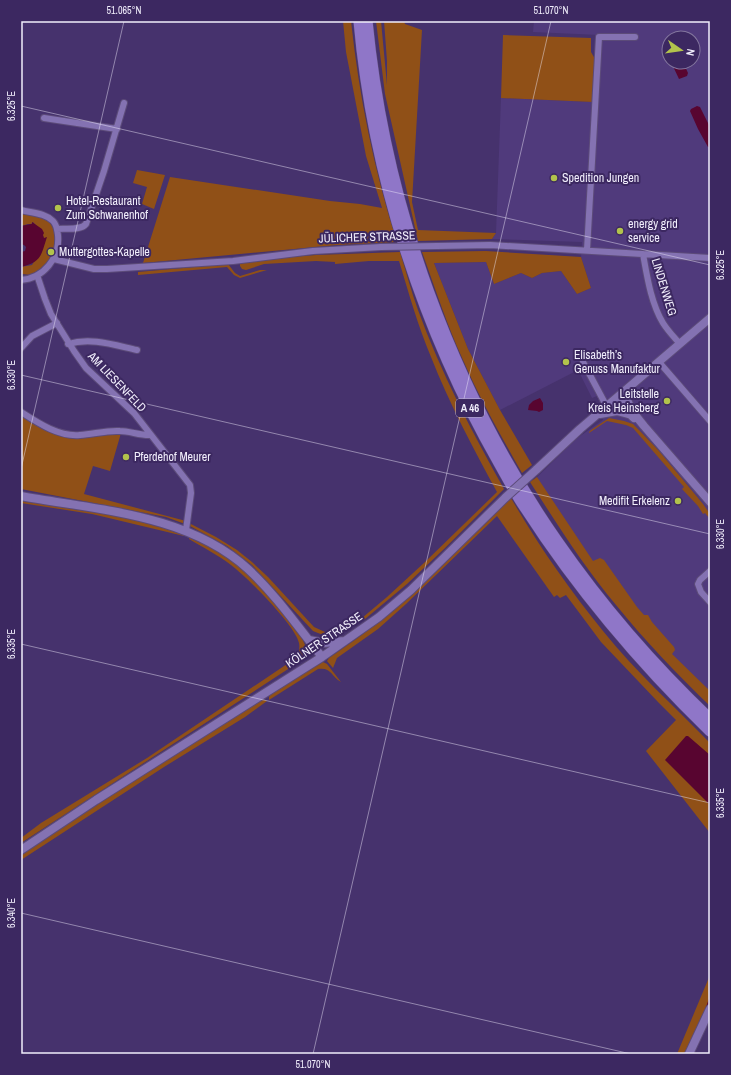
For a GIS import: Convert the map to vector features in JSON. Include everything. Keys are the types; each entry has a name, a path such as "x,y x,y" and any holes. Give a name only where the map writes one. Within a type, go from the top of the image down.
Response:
{"highway":[{"name":"A 46","path":"359,21 373,128 385,181 421,296 466,401 483,435 524,507 581,588 638,658 710,731"},
{"name":"A 46","path":"367,21 374,81 394,178 429,294 470,389 488,425 531,502 562,547 601,600 640,646 675,685 710,719"}],"main road":[{"name":"KÖLNER STRASSE","path":"21,850 96,800 322,657 380,617 411,590 506,497 710,318"},
{"path":"619,397 621,406 628,414 644,426"},
{"path":"619,397 627,400 632,411 644,426 710,502"},
{"path":"598,415 617,411 628,414"},
{"path":"21,496 117,512 168,524 186,530 219,548 248,568 272,594 322,657"},
{"path":"309,640 324,643 346,641"},
{"path":"689,1054 710,1009"}],"street":[{"path":"587,250 599,38 635,37"},
{"path":"57,229 79,228 86,224 124,104"},
{"path":"44,118 117,129"},
{"path":"21,210 47,216 54,222 57,229 58,239 54,259 46,269 37,276 21,280"},
{"name":"JÜLICHER STRASSE","path":"54,259 94,269 107,270 233,261 312,251 381,247 490,245 710,258"},
{"name":"LINDENWEG","path":"643,254 647,278 662,321 671,336 680,344"},
{"name":"AM LIESENFELD","path":"37,276 45,299 68,344 86,368 134,413 190,485 191,492 186,530"},
{"path":"21,348 32,336 56,323"},
{"name":"AM LIESENFELD","path":"68,344 90,340 137,350"},
{"path":"583,362 607,408"},
{"path":"659,362 710,421"},
{"name":"AM LIESENFELD","path":"21,412 54,431 65,433 79,435 118,430 151,435"},
{"path":"710,571 700,580 698,584 701,592 710,602"}],"shaded area":[{"path":"343,21 351,21 358,77 368,133 381,188 397,242 337,245 143,263 170,177 382,208 366,156 346,52"},
{"path":"376,21 381,21 387,85 384,21 404,21 405,24 422,30 412,202 418,230 496,233 492,239 418,241 385,94"},
{"path":"534,21 710,21 710,699 645,636 533,481 576,439 603,420 600,403 597,396 592,398 578,370 500,410 468,349 434,263 486,262 494,284 521,273 532,278 542,273 561,271 577,294 591,288 581,257 582,242 492,239 496,233 501,98 593,102 600,35 533,32"},
{"path":"503,35 591,38 591,52 595,59 593,102 501,98"},
{"path":"675,70 687,70 687,76 679,79"},
{"path":"697,106 700,107 710,127 710,147 708,147 698,129 690,111"},
{"path":"137,170 165,175 154,209 142,204 147,187 133,183"},
{"path":"21,214 45,219 51,224 55,233 55,248 50,260 34,274 22,274 21,276 21,267 32,265 44,243 44,238 39,228 33,222 31,224 21,226"},
{"path":"32,222 42,229 44,238 47,237 40,257 33,263 21,267 21,252 25,251 26,247 21,244 21,226 32,224"},
{"path":"486,251 581,257 591,288 577,294 561,271 542,273 532,278 521,273 494,284 486,262 434,263 468,349 500,410 532,465 522,473 491,417 457,347 422,252"},
{"path":"400,252 415,303 437,357 480,446 504,489 407,584 365,619 335,633 323,635 313,631 252,565 227,546 188,525 189,523 237,550 252,562 268,577 314,627 325,632 333,631 362,618 425,562 497,492 462,425 438,374 418,322 399,261 369,261 335,264 335,262 316,261 264,264 246,270 242,269 240,263 242,261 250,260 316,255"},
{"path":"228,264 235,273 240,276 260,270 267,270 240,278 234,275 227,267 138,275 138,272"},
{"path":"540,398 543,403 543,410 539,412 528,410 529,405 533,401"},
{"path":"21,413 66,435 121,433 110,471 93,466 84,494 186,521 185,524 166,517 21,489"},
{"path":"609,418 633,424 639,430 659,451 703,504 710,514 710,519 705,513 703,514 698,506 682,489 684,487 633,428 607,421 589,433"},
{"path":"537,477 593,561 600,558 604,560 637,607 644,615 648,615 652,622 674,647 675,650 672,654 710,691 710,706 673,669 604,591 571,545 530,482"},
{"path":"511,498 554,566 615,646 710,743 710,833 646,751 676,720 601,642 566,595 560,598 557,595 554,597 497,516 378,629 337,658 333,668 327,661 387,615"},
{"path":"21,499 128,518 185,533 184,536 92,514 21,503"},
{"path":"189,536 223,553 253,578 297,631 303,640 308,656 21,843 21,838 41,823 147,758 296,658 299,650 299,643 296,635 270,602 248,579 231,565 189,539"},
{"path":"323,662 327,664 341,682 326,669 318,669 269,700 271,693"},
{"path":"262,699 267,701 245,717 164,767 21,860 21,855 150,770"},
{"path":"686,736 688,736 710,755 710,805 665,760"},
{"path":"710,975 710,1002 686,1054 677,1054"}],"waterway":[{"path":"706,1009 710,998"}],"place":[{"name":"Spedition Jungen","path":"554,178"},
{"name":"Hotel-Restaurant Zum Schwanenhof","path":"58,208"},
{"name":"energy grid service","path":"620,231"},
{"name":"Muttergottes-Kapelle","path":"51,252"},
{"name":"Elisabeth’s Genuss Manufaktur","path":"566,362"},
{"name":"Leitstelle Kreis Heinsberg","path":"667,401"},
{"name":"Pferdehof Meurer","path":"126,457"},
{"name":"Medifit Erkelenz","path":"678,501"}]}
